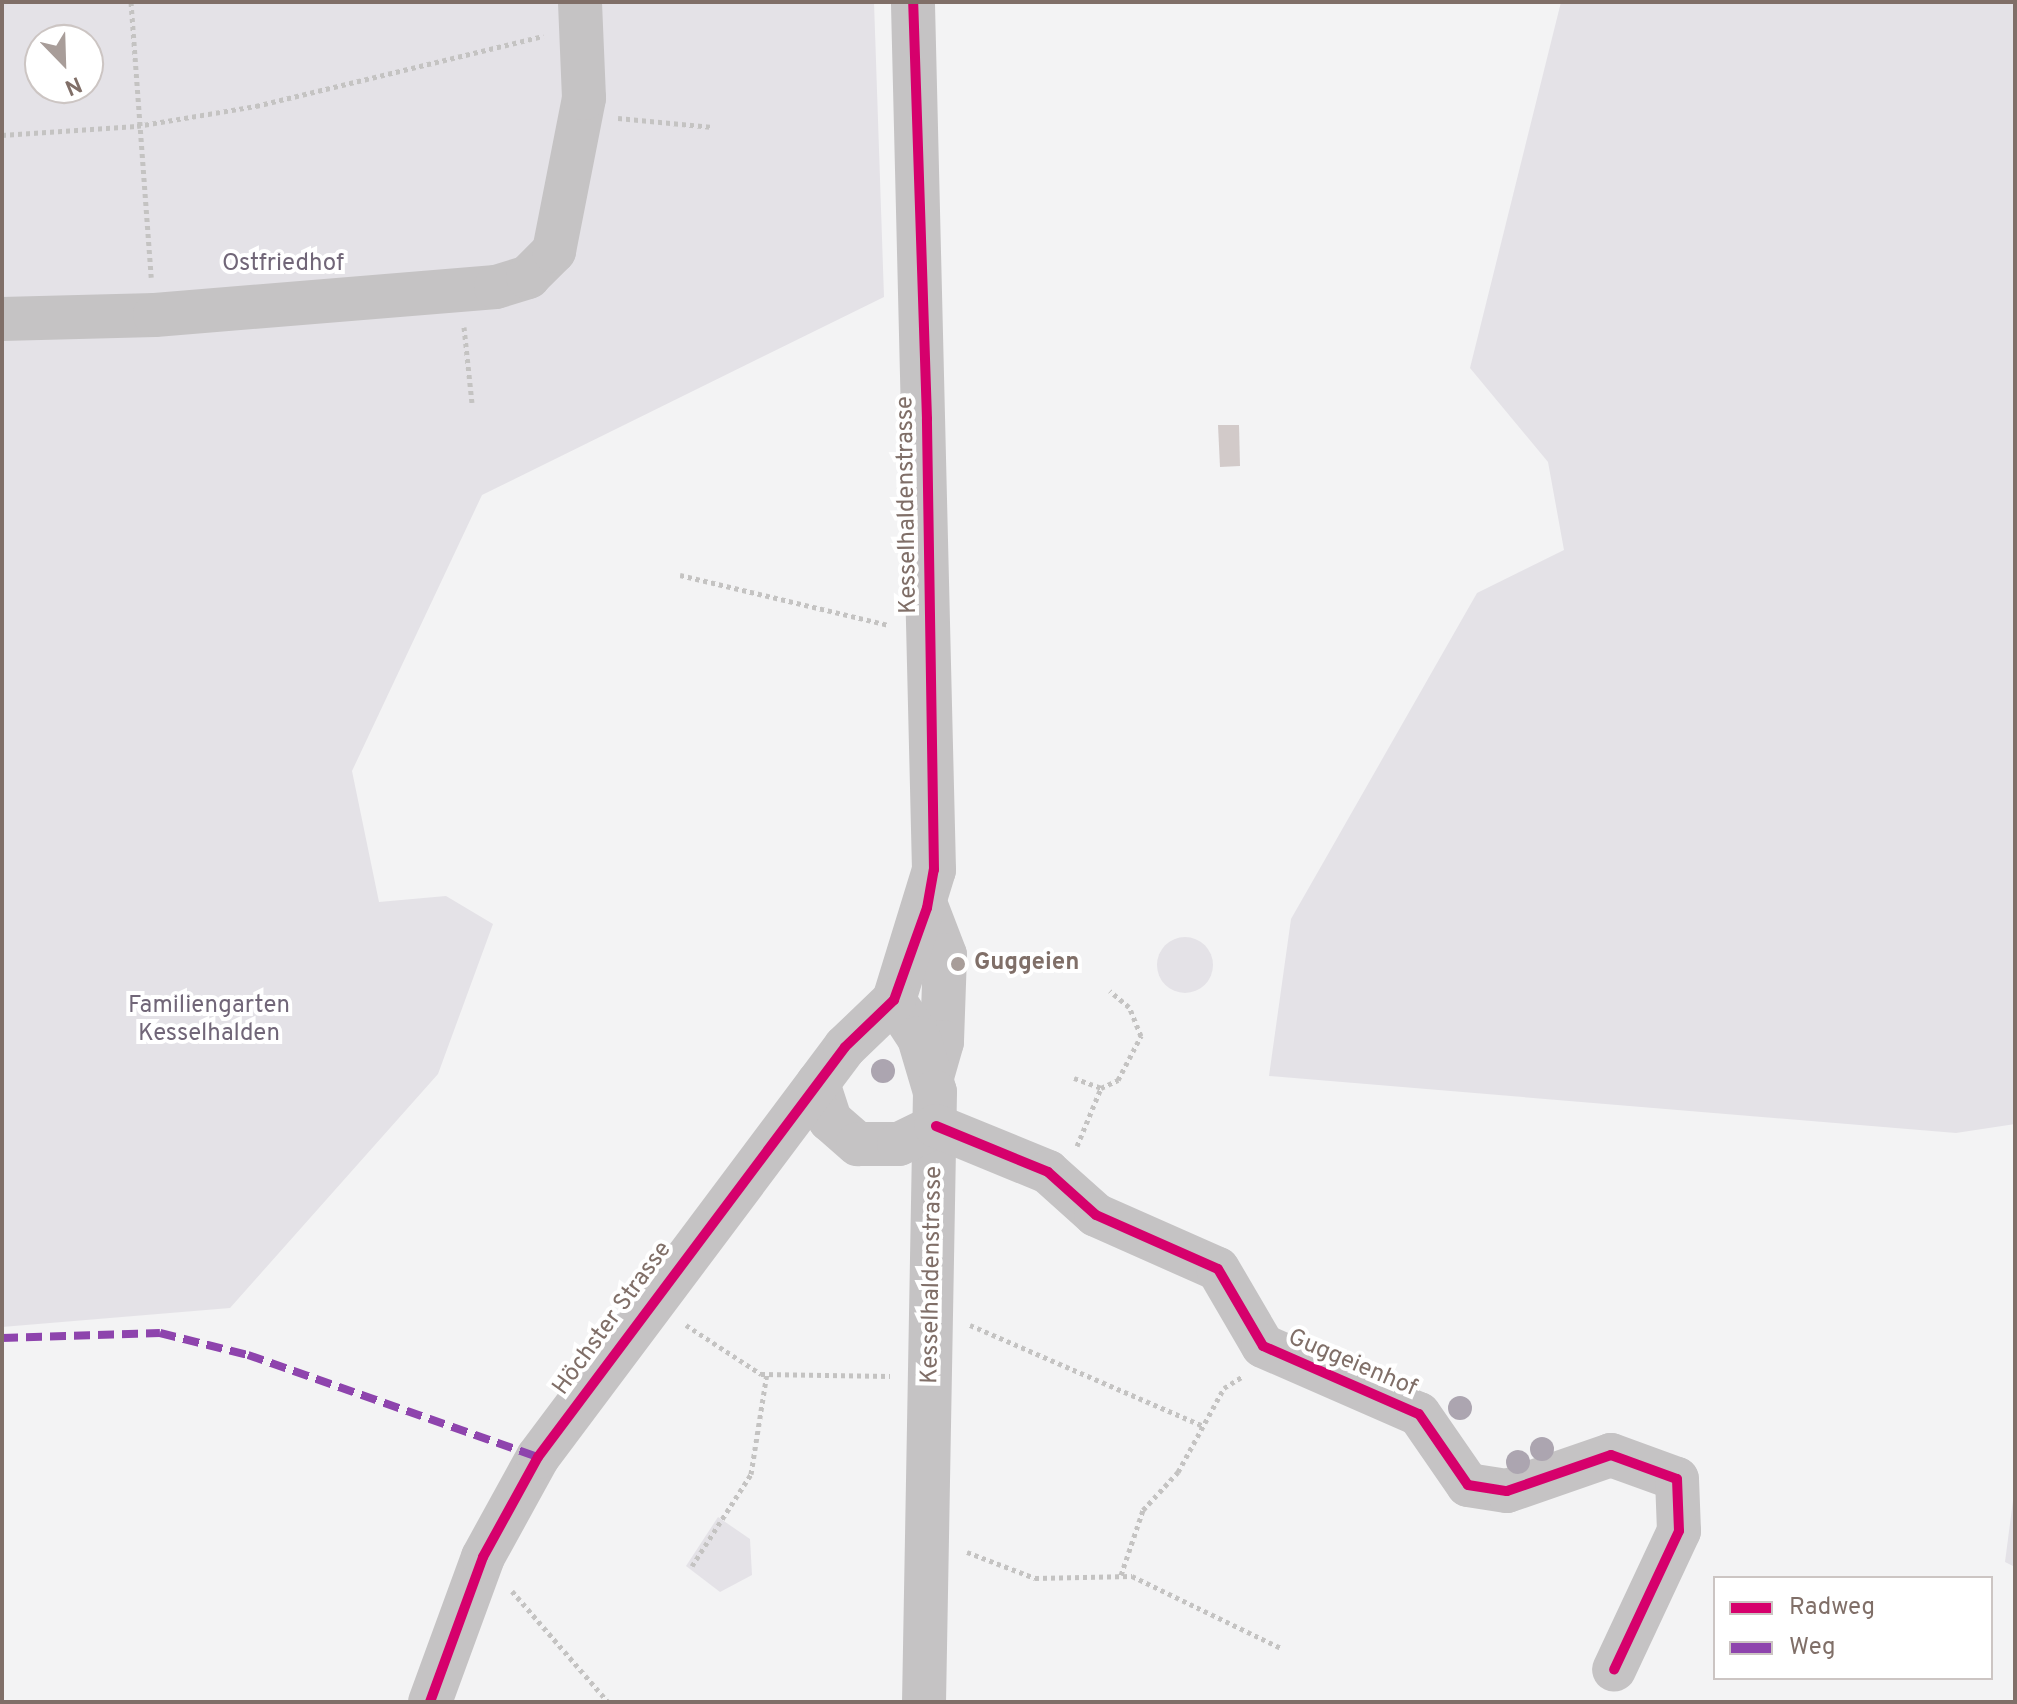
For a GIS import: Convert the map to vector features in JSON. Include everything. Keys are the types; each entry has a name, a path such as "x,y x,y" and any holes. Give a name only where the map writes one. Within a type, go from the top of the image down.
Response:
{"street":[{"name":"Kesselhaldenstrasse","path":"913,2 927,405 934,870 927,908 894,1000 919,1038 932,1076 936,1126 924,1702"},
{"path":"2,319 155,315 461,290 528,277 554,251 581,114 582,14"},
{"path":"927,908 945,955 942,1042 932,1076"},
{"name":"Höchster Strasse","path":"430,1702 483,1557 538,1457 648,1301 867,1021 894,1000"},
{"path":"818,1083 830,1120 858,1144 899,1144 936,1126"},
{"name":"Guggeienhof","path":"936,1126 1048,1172 1096,1215 1218,1269 1263,1346 1419,1414 1456,1474 1483,1491 1507,1491 1611,1455 1677,1479 1679,1531 1614,1670"}],"path":[{"path":"131,2 137,126 151,206 155,315"},
{"path":"2,135 137,126 369,83 582,14"},
{"path":"581,114 713,127"},
{"path":"461,290 472,403"},
{"path":"680,575 893,626"},
{"path":"1075,1152 1101,1088 1118,1080 1141,1036 1129,1007 1110,991"},
{"path":"1074,1078 1101,1088"},
{"path":"648,1301 767,1373 886,1376"},
{"path":"932,1322 987,1328 1203,1426"},
{"path":"1121,1575 1143,1510 1178,1472 1224,1388 1241,1380 1263,1346"},
{"path":"692,1566 751,1474 767,1373"},
{"path":"928,1543 1035,1578 1121,1575 1281,1648"},
{"path":"483,1557 608,1702"}],"green space":[{"path":"2,2 874,2 884,297 482,495 352,771 379,902 446,896 493,924 438,1074 230,1308 2,1327"},
{"path":"1561,2 2015,2 2015,1124 1956,1133 1269,1076 1291,919 1477,593 1564,550 1548,462 1470,368"},
{"path":"1185,937 1205,945 1213,965 1205,985 1185,993 1165,985 1157,965 1165,945"},
{"path":"2015,1485 2015,1567 2005,1562"},
{"path":"718,1517 750,1539 752,1575 720,1592 686,1566"}],"shaded area":[{"path":"1218,425 1239,425 1240,466 1220,467"}],"marked path":[{"path":"2,1338 160,1333 248,1355 538,1457"}],"cycle path":[{"path":"430,1702 483,1557 538,1457 845,1047 894,1000 927,908 934,870 927,419 913,2"},
{"path":"936,1126 1048,1172 1096,1215 1218,1269 1263,1346 1419,1414 1468,1485 1507,1491 1611,1455 1677,1479 1679,1531 1614,1670"}],"place":[{"name":"Guggeien","path":"958,964"}],"park label":[{"name":"Ostfriedhof","path":"283,265"},
{"name":"Familiengarten Kesselhalden","path":"209,1021"}]}
